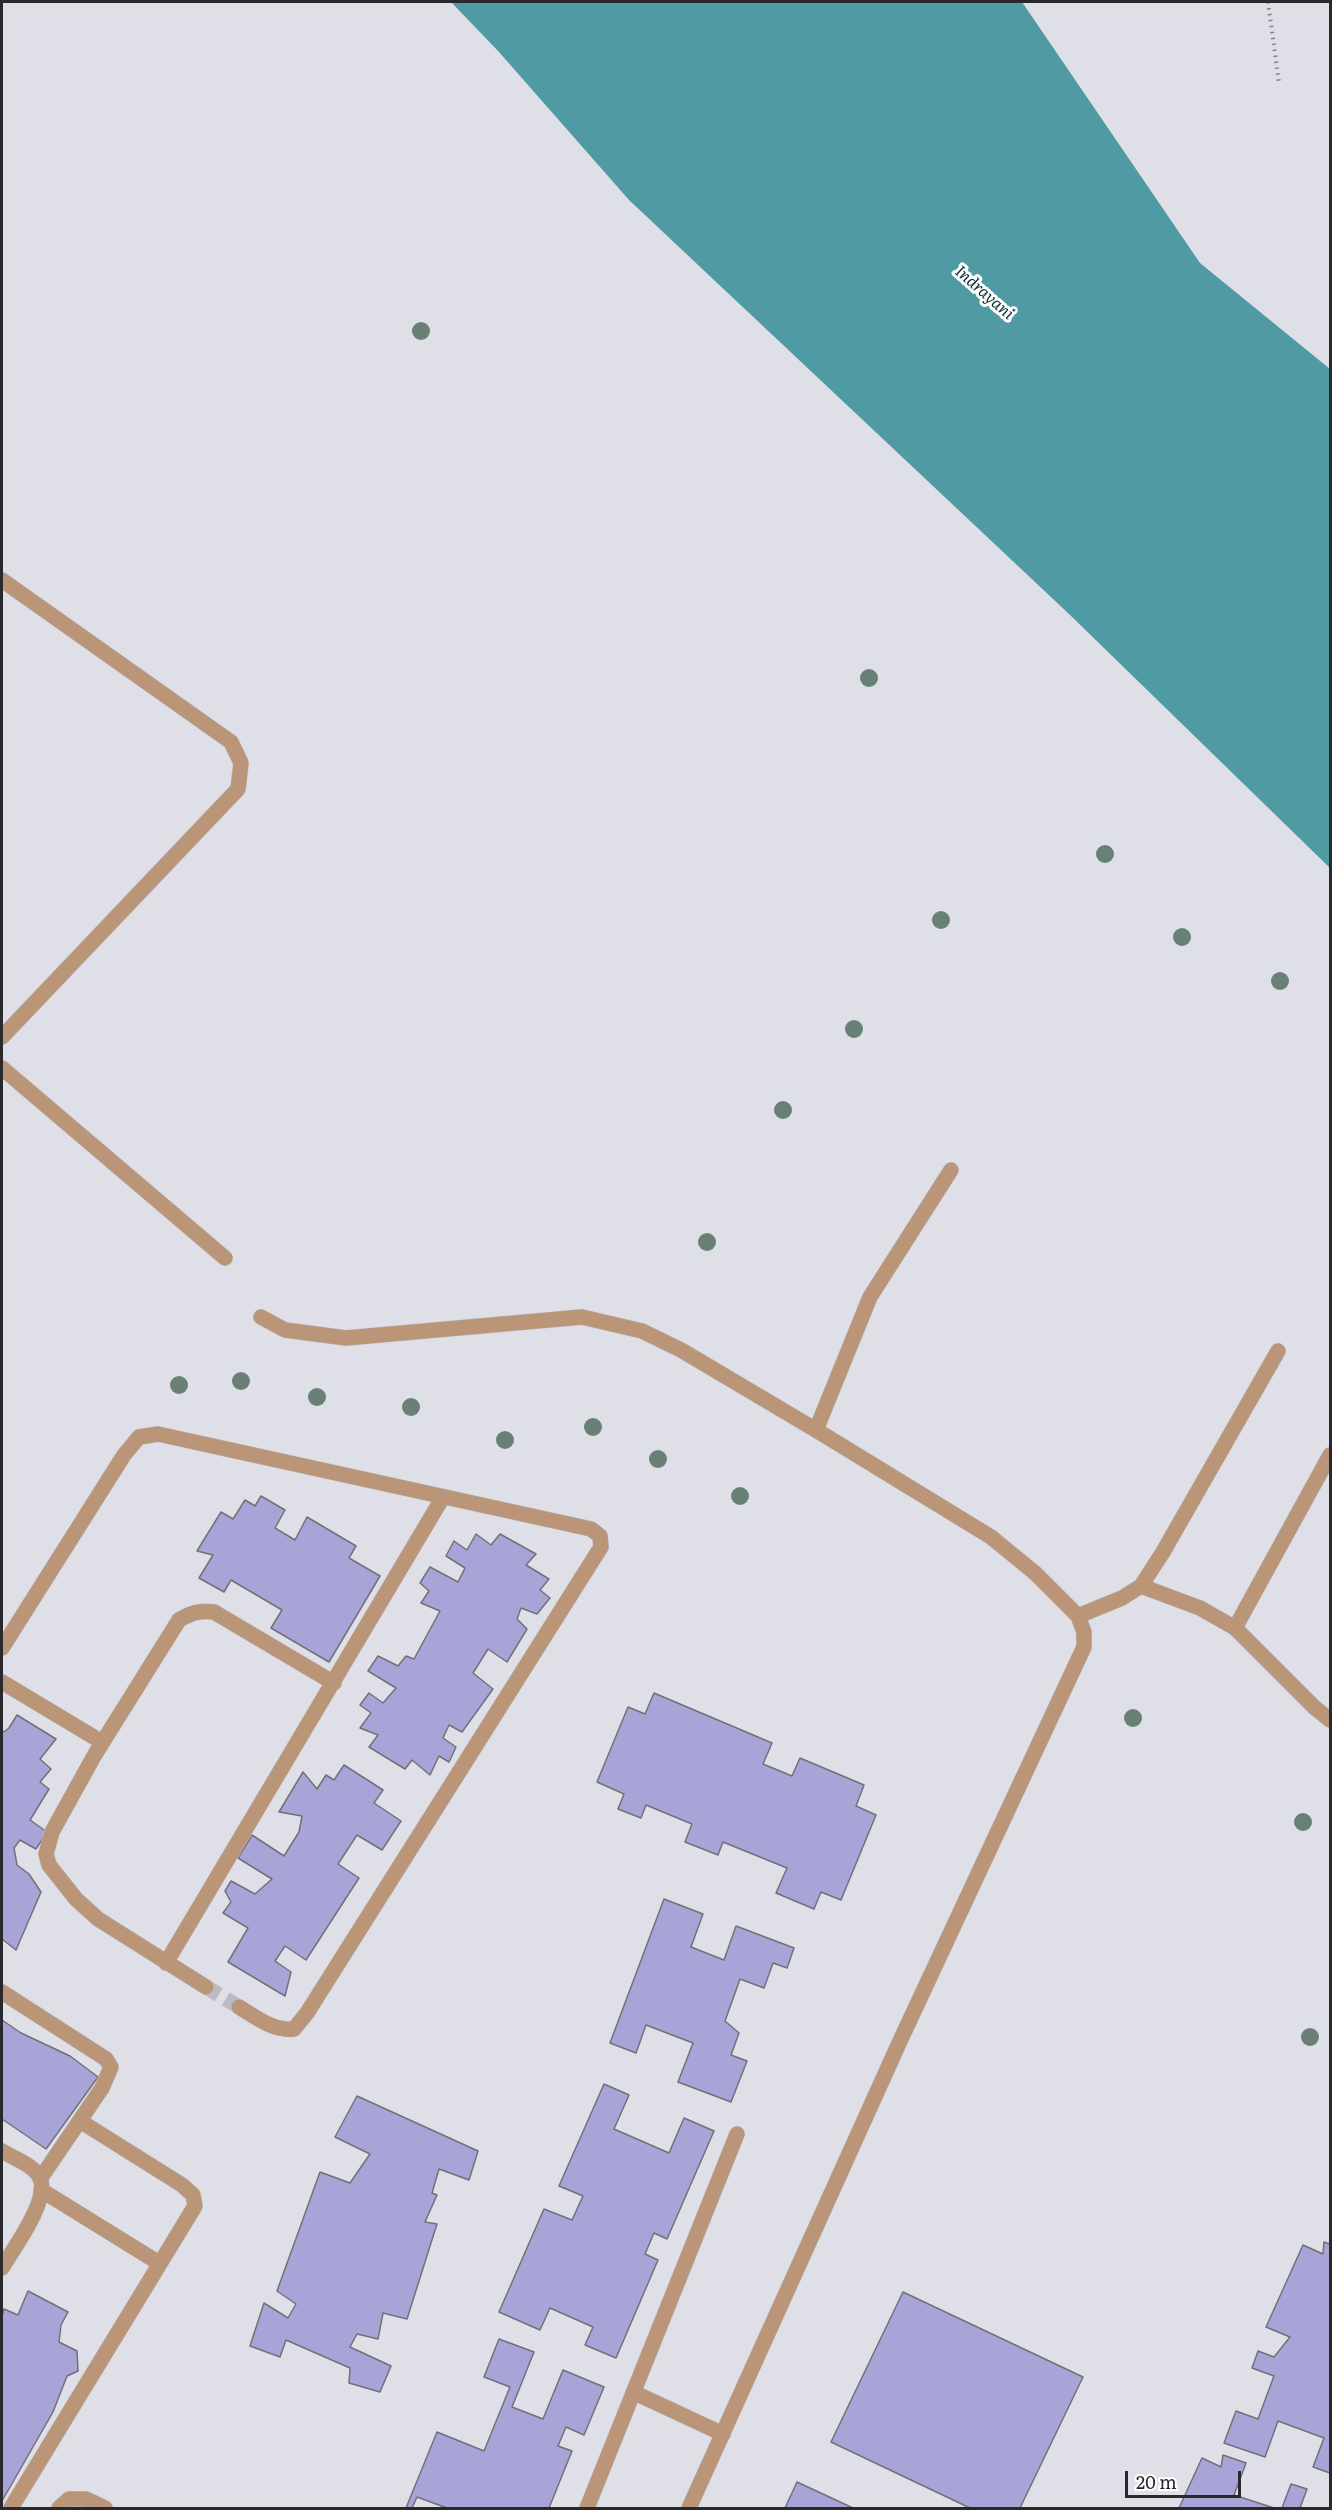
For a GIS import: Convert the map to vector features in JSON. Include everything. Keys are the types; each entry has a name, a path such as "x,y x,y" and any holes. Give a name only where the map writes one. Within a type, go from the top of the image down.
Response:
{"street":[{"path":"2,580 231,742 241,763 237,789 2,1037"},
{"path":"2,1068 225,1258"},
{"path":"816,1430 870,1298 951,1170"},
{"path":"261,1317 285,1330 346,1338 582,1317 642,1331 681,1350 991,1537 1035,1573 1078,1616 1084,1632 1084,1647 900,2042 689,2508"},
{"path":"1078,1616 1122,1598 1141,1586 1163,1552 1278,1351"},
{"path":"2,1648 124,1455 139,1437 158,1434 591,1529 600,1536 601,1547 307,2013 294,2029 283,2030 240,2007"},
{"path":"1235,1628 1330,1455"},
{"path":"166,1963 443,1497"},
{"path":"1141,1586 1200,1608 1235,1628 1330,1720"},
{"path":"206,1987 98,1919 76,1899 50,1865 46,1854 50,1838 102,1742 179,1620 191,1613 203,1610 214,1612 334,1683"},
{"path":"2,1682 102,1742"},
{"path":"2,1992 106,2059 111,2067 102,2088 41,2184 40,2203 2,2268"},
{"path":"11,2508 195,2206 193,2194 80,2121"},
{"path":"587,2508 737,2134"},
{"path":"2,2151 30,2168 41,2184 159,2263"},
{"path":"635,2393 723,2434"},
{"path":"59,2508 69,2499 86,2499 105,2508"}],"path":[{"path":"1268,2 1279,83"}],"water":[{"name":"Indrayani","path":"451,2 1022,2 1200,263 1330,369 1330,868 1069,614 629,200 499,52"}],"building":[{"path":"261,1496 285,1510 275,1528 295,1540 307,1517 356,1546 349,1558 380,1576 329,1662 271,1628 282,1610 231,1580 224,1592 199,1578 213,1555 197,1551 221,1512 233,1519 245,1500 255,1506"},
{"path":"476,1534 491,1545 500,1534 536,1554 526,1565 549,1579 540,1590 550,1598 537,1614 521,1608 517,1619 527,1629 507,1662 488,1649 473,1673 493,1689 462,1732 449,1725 443,1738 456,1747 449,1762 439,1756 430,1775 412,1760 405,1769 369,1747 378,1735 360,1728 371,1713 360,1705 369,1693 383,1703 396,1688 368,1671 378,1656 398,1666 406,1656 414,1659 440,1611 421,1603 429,1591 420,1583 430,1567 458,1582 465,1568 446,1556 454,1541 467,1550"},
{"path":"654,1693 772,1743 763,1764 792,1776 800,1758 864,1785 856,1806 876,1815 841,1900 821,1892 814,1909 776,1893 787,1868 723,1842 718,1855 685,1842 692,1824 646,1805 641,1818 618,1809 624,1794 597,1782 628,1707 645,1714"},
{"path":"17,1715 56,1739 40,1759 51,1769 40,1782 49,1789 30,1820 47,1832 36,1849 20,1840 14,1848 17,1865 29,1874 41,1892 16,1950 2,1939 2,1733 9,1728"},
{"path":"344,1765 383,1790 374,1803 401,1821 382,1850 357,1835 338,1864 359,1878 306,1960 285,1946 275,1961 291,1972 285,1996 228,1962 248,1928 223,1913 231,1902 225,1891 231,1881 255,1894 272,1879 238,1858 252,1835 284,1856 299,1832 302,1816 279,1812 303,1772 317,1789 326,1775 334,1780"},
{"path":"664,1899 703,1914 691,1947 724,1960 736,1926 794,1948 787,1968 773,1963 764,1988 740,1979 725,2021 739,2033 731,2055 747,2061 731,2102 678,2082 693,2043 646,2025 636,2053 610,2043"},
{"path":"2,2020 21,2033 70,2056 98,2077 46,2149 2,2119"},
{"path":"604,2084 629,2095 614,2129 669,2153 684,2118 714,2131 667,2239 654,2233 645,2254 658,2260 616,2358 585,2345 593,2327 550,2308 540,2330 499,2312 544,2209 572,2220 583,2196 559,2186"},
{"path":"357,2096 478,2151 469,2180 439,2169 432,2193 437,2195 425,2222 437,2224 407,2319 383,2313 378,2339 357,2334 350,2347 391,2366 380,2392 349,2383 350,2368 286,2340 280,2357 250,2346 264,2303 288,2318 296,2304 277,2291 320,2172 350,2183 370,2154 335,2137"},
{"path":"1324,2242 1330,2244 1330,2473 1313,2467 1324,2438 1278,2421 1265,2457 1224,2443 1236,2411 1258,2419 1274,2376 1252,2368 1258,2351 1274,2357 1290,2337 1266,2327 1303,2245 1323,2254"},
{"path":"28,2291 68,2312 61,2325 59,2342 77,2351 78,2371 67,2376 53,2412 2,2501 2,2317 4,2309 18,2315"},
{"path":"903,2292 1083,2377 1020,2508 970,2508 831,2442"},
{"path":"499,2339 534,2352 512,2407 543,2419 563,2370 604,2387 584,2435 566,2427 558,2446 572,2451 549,2508 447,2508 417,2497 412,2508 406,2508 437,2432 484,2451 510,2387 484,2377"},
{"path":"1223,2455 1246,2463 1234,2495 1274,2508 1179,2508 1202,2458 1221,2467"},
{"path":"797,2482 853,2508 785,2508"},
{"path":"1291,2484 1307,2489 1300,2508 1282,2508"}],"tunnel":[{"path":"206,1987 239,2007"}]}
